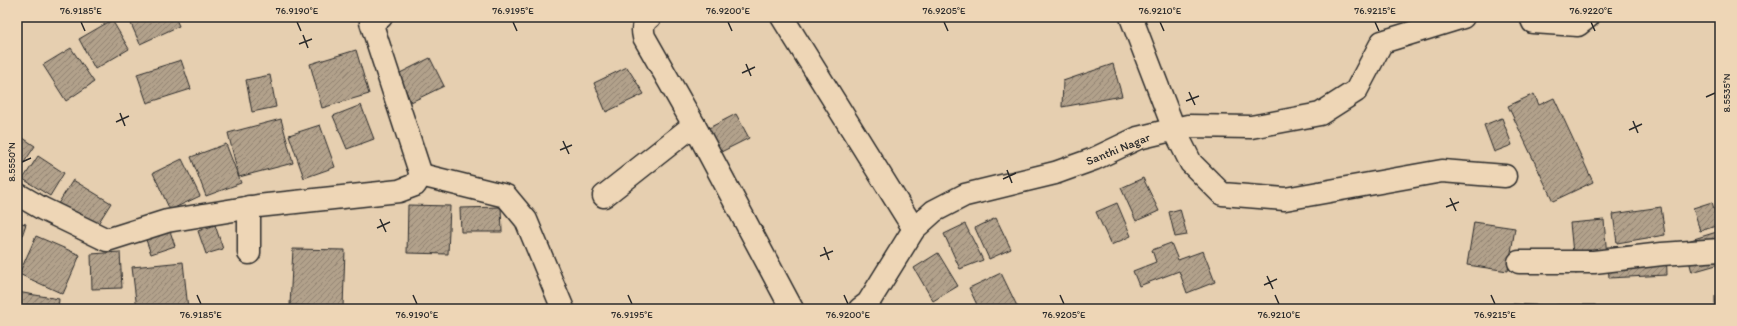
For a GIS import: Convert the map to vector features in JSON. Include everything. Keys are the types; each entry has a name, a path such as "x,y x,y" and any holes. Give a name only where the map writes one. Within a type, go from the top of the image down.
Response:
{"street":[{"path":"17,194 43,209 107,240 167,221 249,207 399,191 415,185 421,175 371,22 381,17"},
{"path":"650,17 644,24 642,30 644,37 694,125 792,309"},
{"path":"782,17 914,228"},
{"path":"1132,17 1174,129 1191,163 1222,194 1285,199 1442,171 1505,176"},
{"name":"Santhi Nagar","path":"860,309 868,302 914,228 934,210 965,195 1055,173 1094,159 1138,138 1174,129 1188,126 1251,127 1320,114 1356,91 1382,42 1463,17"},
{"path":"1531,17 1533,22 1578,25 1588,17"},
{"path":"604,196 694,125"},
{"path":"421,175 506,196 526,220 563,309"},
{"path":"249,207 249,253"},
{"path":"1519,262 1594,262 1662,254 1720,250"}],"building":[{"path":"128,17 175,17 179,26 140,44"},
{"path":"112,20 129,49 95,69 79,39"},
{"path":"71,48 94,82 66,101 43,65"},
{"path":"356,50 369,94 322,108 310,64"},
{"path":"430,58 444,86 411,102 398,74"},
{"path":"181,60 191,89 147,103 137,74"},
{"path":"1113,64 1122,96 1062,107 1063,81"},
{"path":"627,67 644,94 606,112 594,83"},
{"path":"270,75 276,107 252,112 246,80"},
{"path":"1534,94 1539,105 1554,98 1593,182 1553,201 1508,106"},
{"path":"361,105 374,139 347,149 333,116"},
{"path":"736,114 749,138 715,155 703,131"},
{"path":"1502,118 1512,145 1494,152 1484,125"},
{"path":"281,119 293,163 239,177 228,133"},
{"path":"320,125 335,167 304,178 289,135"},
{"path":"17,134 35,146 17,173"},
{"path":"226,144 241,183 206,196 191,157"},
{"path":"38,156 64,173 50,196 23,179"},
{"path":"182,159 200,196 170,210 153,173"},
{"path":"1143,178 1159,211 1136,221 1121,188"},
{"path":"73,180 111,203 94,230 56,207"},
{"path":"1712,202 1719,225 1700,231 1693,208"},
{"path":"1117,203 1131,236 1111,245 1096,212"},
{"path":"408,205 450,206 448,254 407,253"},
{"path":"501,207 502,232 461,232 460,208"},
{"path":"1661,207 1665,235 1617,243 1613,214"},
{"path":"1180,209 1187,235 1175,237 1169,212"},
{"path":"996,218 1011,249 989,259 975,228"},
{"path":"1604,220 1608,270 1575,274 1570,223"},
{"path":"17,222 26,224 17,251"},
{"path":"1474,222 1515,228 1508,271 1467,265"},
{"path":"965,224 983,260 960,269 944,234"},
{"path":"215,225 223,249 206,254 198,231"},
{"path":"169,228 175,246 151,254 145,237"},
{"path":"1720,231 1720,264 1692,272 1684,242"},
{"path":"36,236 80,255 63,294 19,274"},
{"path":"1171,243 1178,260 1203,251 1215,282 1187,293 1179,271 1139,286 1133,271 1156,262 1152,250"},
{"path":"1666,244 1667,275 1609,278 1607,247"},
{"path":"293,249 345,250 343,307 290,305"},
{"path":"120,252 122,288 92,289 91,254"},
{"path":"938,253 958,286 933,301 914,268"},
{"path":"183,262 188,309 137,309 132,267"},
{"path":"1001,273 1018,308 979,309 969,288"},
{"path":"17,292 59,299 58,309 17,309"},
{"path":"1715,296 1720,296 1720,309 1715,309"},
{"path":"1511,304 1552,306 1551,309 1510,309"},
{"path":"1557,305 1595,305 1595,309 1557,309"},
{"path":"83,307 100,309 83,309"}]}
